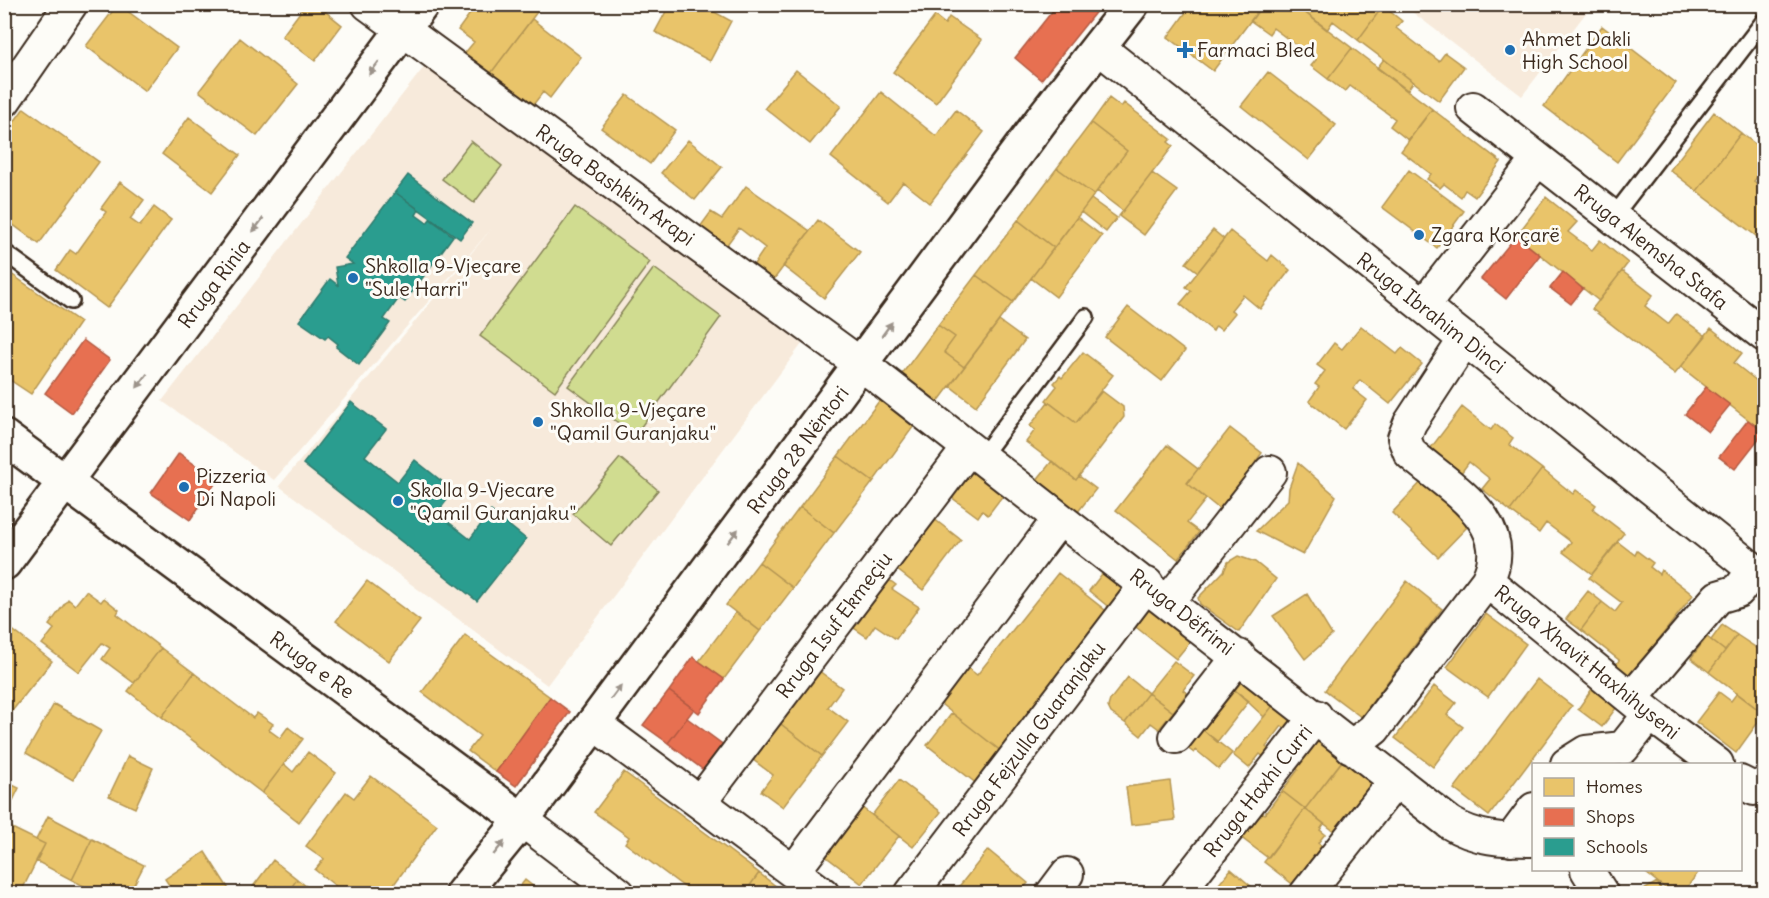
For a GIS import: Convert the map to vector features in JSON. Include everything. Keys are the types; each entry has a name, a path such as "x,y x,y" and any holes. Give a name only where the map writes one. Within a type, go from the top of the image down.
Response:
{"main road":[{"name":"Rruga 28 Nëntori","path":"462,894 522,820 1132,4"},
{"name":"Rruga Rinia","path":"4,563 412,17"},
{"name":"Rruga e Re","path":"4,437 522,820"}],"street":[{"path":"9,87 71,4"},
{"name":"Rruga Bashkim Arapi","path":"368,4 412,17 861,365"},
{"name":"Rruga Ibrahim Dinci","path":"1098,47 1759,574"},
{"name":"Rruga Alemsha Stafa","path":"1473,108 1764,335"},
{"path":"1423,306 1538,159"},
{"name":"Rruga Xhavit Haxhihyseni","path":"1351,747 1374,729 1487,581 1495,565 1494,541 1486,522 1472,506 1410,453 1404,438 1410,423 1465,339"},
{"name":"Rruga Dëfrimi","path":"861,365 1316,716 1351,747 1463,831 1485,838 1522,840"},
{"name":"Rruga Isuf Ekmeçiu","path":"700,801 975,453"},
{"name":"Rruga Fejzulla Guaranjaku","path":"911,894 1158,593 1270,472"},
{"path":"794,871 1059,519"},
{"path":"1570,763 1586,752 1623,748 1641,706 1718,597 1738,591 1759,574"},
{"name":"Rruga Xhavit Haxhihyseni","path":"1487,581 1713,763"},
{"path":"1176,737 1239,656"},
{"name":"Rruga Haxhi Curri","path":"1177,894 1316,716"},
{"path":"593,723 823,894"},
{"path":"1306,894 1395,781"},
{"path":"1742,783 1754,789 1764,784"},
{"path":"1522,840 1532,812"},
{"name":"Rruga e Re","path":"522,820 619,894"},
{"path":"1588,871 1602,894"}],"lane":[{"path":"1613,217 1764,21"},
{"path":"4,252 71,301"},
{"path":"975,453 1086,317"}],"shaded area":[{"name":"Ahmet Dakli High School","path":"1403,5 1592,5 1522,96"},
{"name":"Shkolla 9-Vjeçare \"Qamil Guranjaku\"","path":"428,62 802,344 547,685 279,486 492,228 274,480 162,401"}],"green space":[{"path":"471,141 502,166 474,203 442,179"},
{"path":"575,207 650,262 555,391 480,336"},
{"path":"654,268 721,317 635,435 568,386"},
{"path":"620,458 658,490 611,546 573,514"}],"building: Homes":[{"path":"4,4 14,4 4,19"},
{"path":"118,4 177,48 145,91 86,46"},
{"path":"306,4 316,4 342,25 315,61 282,36"},
{"path":"477,4 543,4 491,73 465,53 474,42 458,30"},
{"path":"670,4 700,4 731,21 710,61 655,32"},
{"path":"1192,4 1263,4 1213,71 1168,37"},
{"path":"1263,4 1294,4 1352,48 1328,79 1311,66 1316,60 1273,28 1269,34 1251,21"},
{"path":"1294,4 1381,4 1383,6 1358,40 1333,21 1327,30"},
{"path":"1383,6 1402,21 1396,28 1439,61 1445,53 1464,67 1439,101 1358,40"},
{"path":"935,16 945,24 949,17 982,40 936,103 893,72"},
{"path":"532,19 581,57 550,98 543,92 533,105 491,73"},
{"path":"1602,26 1676,83 1617,162 1544,106"},
{"path":"240,38 298,84 257,136 199,91"},
{"path":"1352,48 1432,109 1408,140 1390,126 1395,119 1350,86 1345,92 1328,79"},
{"path":"1384,59 1413,82 1407,91 1377,68"},
{"path":"796,70 841,106 810,144 765,108"},
{"path":"1268,72 1336,125 1309,160 1241,106"},
{"path":"881,92 936,136 956,110 984,132 930,203 903,182 888,202 831,157"},
{"path":"627,95 675,130 650,164 601,128"},
{"path":"1109,98 1121,107 1124,103 1171,139 1168,142 1173,146 1123,211 1097,191 1127,151 1091,123"},
{"path":"24,108 99,162 39,244 4,218 4,136"},
{"path":"1432,109 1501,162 1475,197 1465,190 1461,197 1444,184 1440,188 1427,179 1431,174 1401,151"},
{"path":"1714,112 1741,133 1697,191 1670,170"},
{"path":"189,117 240,155 212,192 162,154"},
{"path":"1091,123 1127,151 1094,195 1057,168"},
{"path":"1741,133 1764,151 1764,168 1754,181 1764,189 1764,242 1697,191"},
{"path":"688,140 722,167 695,200 661,173"},
{"path":"1057,168 1094,195 1054,248 1018,220"},
{"path":"1409,170 1464,211 1437,248 1382,207"},
{"path":"1152,173 1177,191 1144,235 1119,216"},
{"path":"120,182 144,200 130,219 140,226 154,207 171,220 107,308 56,270 70,250 76,254 106,212 101,208"},
{"path":"746,186 810,231 772,282 752,267 765,248 739,228 723,250 697,231 711,212 722,219"},
{"path":"1546,197 1577,222 1568,232 1592,250 1600,240 1628,263 1599,301 1516,236"},
{"path":"1091,199 1117,218 1106,232 1081,212"},
{"path":"1077,217 1102,236 1056,297 1031,278"},
{"path":"818,220 860,252 824,298 783,266"},
{"path":"1018,220 1054,248 1013,302 976,275"},
{"path":"1213,230 1224,239 1198,272 1186,263"},
{"path":"1230,231 1268,261 1272,255 1290,270 1260,309 1243,295 1231,310 1235,313 1221,330 1216,326 1213,331 1180,304 1191,291 1186,287"},
{"path":"4,269 80,322 31,394 4,376"},
{"path":"1622,271 1653,295 1645,306 1668,324 1676,314 1706,336 1675,374 1592,309"},
{"path":"976,275 1013,302 964,367 944,352 955,337 938,325"},
{"path":"1128,307 1185,351 1162,381 1105,337"},
{"path":"999,321 1025,340 976,406 950,386"},
{"path":"938,325 955,337 944,352 964,367 935,406 899,378"},
{"path":"1361,326 1397,354 1402,348 1422,364 1390,404 1360,380 1353,389 1367,400 1344,429 1309,401 1319,387 1315,384 1325,371 1317,365 1334,343 1342,349"},
{"path":"1711,328 1742,353 1734,363 1757,381 1764,372 1764,432 1681,367"},
{"path":"1083,352 1113,375 1076,423 1046,400 1057,386 1054,383 1060,376 1062,378"},
{"path":"1102,391 1123,407 1124,417 1076,480 1026,442 1035,430 1030,426 1048,402 1076,423"},
{"path":"885,393 919,419 873,482 838,456"},
{"path":"1462,407 1491,430 1495,424 1513,438 1509,444 1542,469 1510,511 1482,489 1490,479 1469,462 1461,473 1430,449"},
{"path":"1230,428 1262,453 1256,461 1265,468 1228,516 1187,483"},
{"path":"1167,445 1198,469 1187,483 1206,499 1187,523 1199,532 1178,559 1116,510"},
{"path":"838,456 873,482 834,533 800,507"},
{"path":"1052,461 1076,480 1079,476 1096,489 1077,513 1036,481"},
{"path":"970,462 1007,490 988,515 982,511 978,517 947,494"},
{"path":"1298,463 1336,496 1303,555 1256,531 1288,500 1289,488"},
{"path":"1542,469 1573,494 1576,490 1596,505 1593,509 1624,533 1592,574 1563,552 1571,542 1546,523 1539,533 1510,511"},
{"path":"1423,480 1469,525 1438,557 1392,513"},
{"path":"800,507 834,533 793,588 759,562"},
{"path":"929,515 961,540 923,590 891,565"},
{"path":"1618,542 1635,555 1637,551 1653,563 1650,567 1659,574 1661,570 1693,595 1629,678 1615,667 1619,660 1581,630 1602,602 1615,612 1622,603 1589,578"},
{"path":"1238,556 1255,562 1276,579 1239,632 1200,604 1198,598 1224,571 1228,562"},
{"path":"759,562 793,588 760,631 726,605"},
{"path":"1105,570 1133,592 1117,614 1089,591"},
{"path":"1058,573 1110,614 1002,752 937,701 965,666 977,675"},
{"path":"884,576 896,585 892,589 919,607 896,639 875,625 867,637 854,628 861,619 857,616"},
{"path":"367,581 420,621 389,661 336,621"},
{"path":"1407,581 1442,609 1361,717 1325,690"},
{"path":"86,591 101,602 104,598 119,610 117,614 161,648 134,683 102,659 110,648 102,643 79,672 42,644 54,629 49,625 68,599 75,605"},
{"path":"1588,591 1602,602 1581,630 1566,619"},
{"path":"1150,592 1199,631 1176,659 1127,620"},
{"path":"1307,594 1332,635 1305,659 1273,616"},
{"path":"736,612 760,631 724,679 699,661"},
{"path":"1486,614 1526,644 1488,697 1447,667"},
{"path":"4,624 52,661 4,721"},
{"path":"1722,625 1737,635 1725,651 1711,640"},
{"path":"465,635 550,697 496,772 468,751 480,736 422,692"},
{"path":"1737,635 1764,653 1764,714 1709,672"},
{"path":"1707,637 1725,651 1709,672 1691,658"},
{"path":"161,648 194,673 162,717 128,691"},
{"path":"1174,661 1194,676 1183,690 1187,693 1173,712 1148,693"},
{"path":"811,665 842,688 828,707 848,722 822,756 772,717"},
{"path":"194,673 253,718 257,713 273,724 269,730 280,738 288,727 303,739 262,793 162,717"},
{"path":"1246,676 1275,703 1264,717 1235,690"},
{"path":"1128,677 1148,693 1125,723 1111,713 1108,707 1110,700"},
{"path":"1537,679 1572,706 1489,816 1454,789"},
{"path":"1434,686 1456,703 1447,715 1463,727 1433,767 1395,738"},
{"path":"1594,686 1619,704 1602,727 1578,709"},
{"path":"1235,690 1249,701 1217,742 1203,730"},
{"path":"1719,692 1731,701 1737,693 1764,714 1736,753 1696,722"},
{"path":"1148,693 1173,712 1159,729 1151,723 1141,736 1125,723"},
{"path":"1275,703 1300,724 1292,734 1282,726 1266,747 1276,755 1270,762 1260,754 1249,768 1233,755"},
{"path":"54,704 101,731 73,780 26,753"},
{"path":"952,713 1002,752 977,784 927,745"},
{"path":"772,717 822,756 783,807 761,791 773,775 744,753"},
{"path":"1197,725 1232,753 1219,769 1196,750 1194,753 1182,744"},
{"path":"1313,732 1345,757 1305,809 1282,791 1298,770 1289,763"},
{"path":"1350,751 1388,781 1343,838 1305,809"},
{"path":"308,752 336,773 299,822 262,793 284,764 293,772"},
{"path":"128,756 153,768 135,808 109,796"},
{"path":"624,772 759,873 744,894 704,894 695,887 691,892 625,843 629,837 594,812"},
{"path":"371,776 437,825 387,894 346,894 315,870 324,859 306,846 346,792 354,798"},
{"path":"899,780 941,812 913,847 872,815"},
{"path":"4,781 19,788 4,819"},
{"path":"1170,781 1175,820 1131,825 1126,787"},
{"path":"1282,791 1305,809 1268,858 1235,833 1255,807 1265,814"},
{"path":"861,807 899,836 862,884 824,855"},
{"path":"1305,809 1324,824 1320,830 1325,834 1318,843 1334,855 1304,893 1264,862"},
{"path":"48,816 92,839 72,880 36,861 45,844 36,840"},
{"path":"12,828 45,844 20,894 4,894 4,844"},
{"path":"92,839 144,865 129,894 99,894 72,880"},
{"path":"988,850 1028,883 1019,894 953,894"},
{"path":"205,852 232,894 175,894 165,879"},
{"path":"273,860 297,879 287,894 276,886 270,894 251,894 249,892"},
{"path":"1231,869 1260,894 1211,894"},
{"path":"1643,871 1699,871 1682,894 1673,894"},
{"path":"759,873 786,894 744,894"},
{"path":"297,879 316,894 287,894"},
{"path":"525,880 543,894 514,894"},
{"path":"1657,882 1664,894 1637,894"},
{"path":"1576,885 1580,894 1554,894"}],"building: Shops":[{"path":"1058,4 1102,4 1041,80 1015,58"},
{"path":"1516,236 1540,255 1506,299 1481,279"},
{"path":"1563,272 1583,289 1571,304 1550,288"},
{"path":"83,340 110,360 72,413 45,393"},
{"path":"1706,387 1730,405 1708,432 1685,414"},
{"path":"1748,420 1764,432 1735,469 1719,457"},
{"name":"Pizzeria Di Napoli","path":"179,453 217,481 190,520 151,493"},
{"path":"693,657 724,679 699,713 669,691"},
{"path":"669,691 694,709 668,743 643,725"},
{"path":"550,697 570,712 516,786 496,772"},
{"path":"687,718 725,746 706,772 668,743"}],"building: Schools":[{"path":"408,175 472,223 460,239 395,192"},
{"path":"395,192 419,210 416,215 427,223 430,219 453,236 405,302 399,298 384,319 390,323 359,365 336,347 338,344 328,336 325,339 299,321 330,279 338,285 335,267 353,264 345,258"},
{"name":"Skolla 9-Vjecare \"Qamil Guranjaku\"","path":"351,402 386,429 365,456 398,482 415,460 454,491 437,513 470,539 491,511 526,539 477,601 303,464"}],"place":[{"name":"Farmaci Bled","path":"1185,50"},
{"name":"Ahmet Dakli High School","path":"1510,50"},
{"name":"Zgara Korçarë","path":"1419,235"},
{"name":"Shkolla 9-Vjeçare \"Sule Harri\"","path":"353,278"},
{"name":"Shkolla 9-Vjeçare \"Qamil Guranjaku\"","path":"538,422"},
{"name":"Pizzeria Di Napoli","path":"184,487"},
{"name":"Skolla 9-Vjecare \"Qamil Guranjaku\"","path":"398,501"}]}
